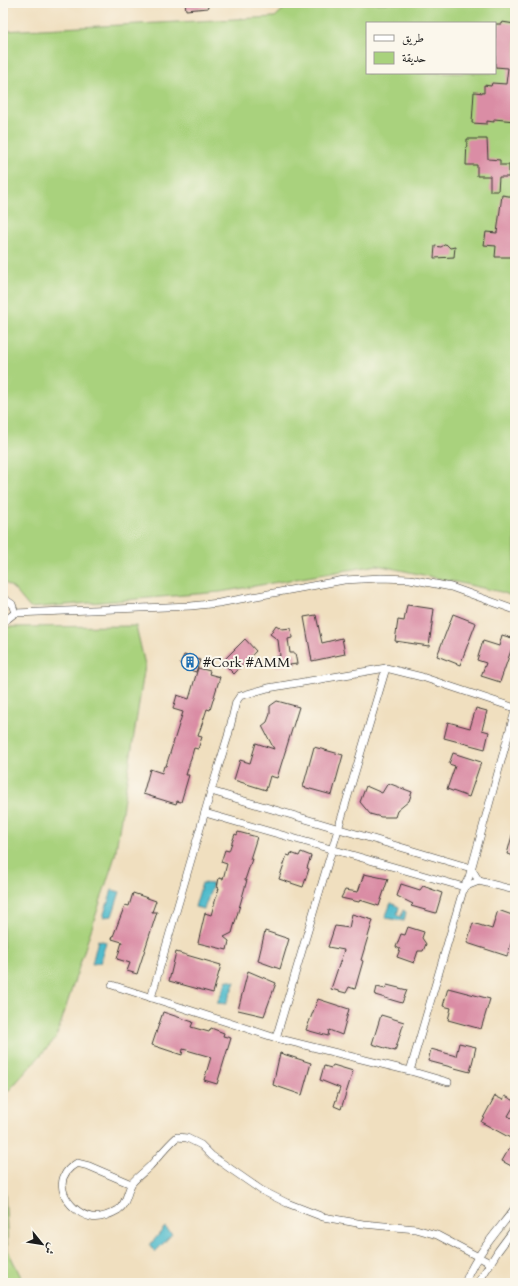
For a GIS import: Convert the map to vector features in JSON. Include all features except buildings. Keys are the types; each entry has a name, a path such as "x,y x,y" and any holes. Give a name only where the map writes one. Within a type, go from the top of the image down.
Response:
{"street":[{"path":"3,621 15,613 191,606 233,601 344,580 381,578 410,579 451,587 515,610"},
{"path":"3,598 12,604 15,613"},
{"path":"276,1038 386,668"},
{"path":"151,998 228,736 236,702 240,696 268,688 386,668 422,676 515,708"},
{"path":"410,1071 464,887 471,868 515,711"},
{"path":"211,791 471,868 479,881"},
{"path":"205,812 464,887 479,881 515,890"},
{"path":"112,985 276,1038 410,1071 448,1082"},
{"path":"131,1184 89,1166 77,1163 65,1173 62,1179 62,1188 67,1199 78,1211 92,1217 105,1216 120,1209 128,1196 131,1184 177,1137 187,1138 201,1145 212,1156 261,1190 287,1203 323,1216 363,1224 416,1229 437,1236 490,1263"},
{"path":"465,1283 472,1267 515,1208"},
{"path":"478,1283 490,1263 515,1228"}],"green space":[{"path":"290,3 515,3 515,597 501,592 377,565 220,592 30,608 14,589 3,581 3,31 275,17"},
{"path":"136,626 145,665 115,856 56,1038 3,1097 3,627"},
{"path":"3,1152 8,1251 24,1283 3,1283"}],"water":[{"path":"202,883 213,884 204,909 195,907"},
{"path":"112,890 120,892 112,916 103,917"},
{"path":"391,903 399,907 397,915 401,917 403,910 406,912 404,921 385,918"},
{"path":"98,940 106,942 100,963 92,964"},
{"path":"227,980 235,982 226,1004 217,1003"},
{"path":"165,1227 172,1234 155,1252 150,1245"}],"place":[{"name":"#Cork #AMM","path":"190,662"}]}
